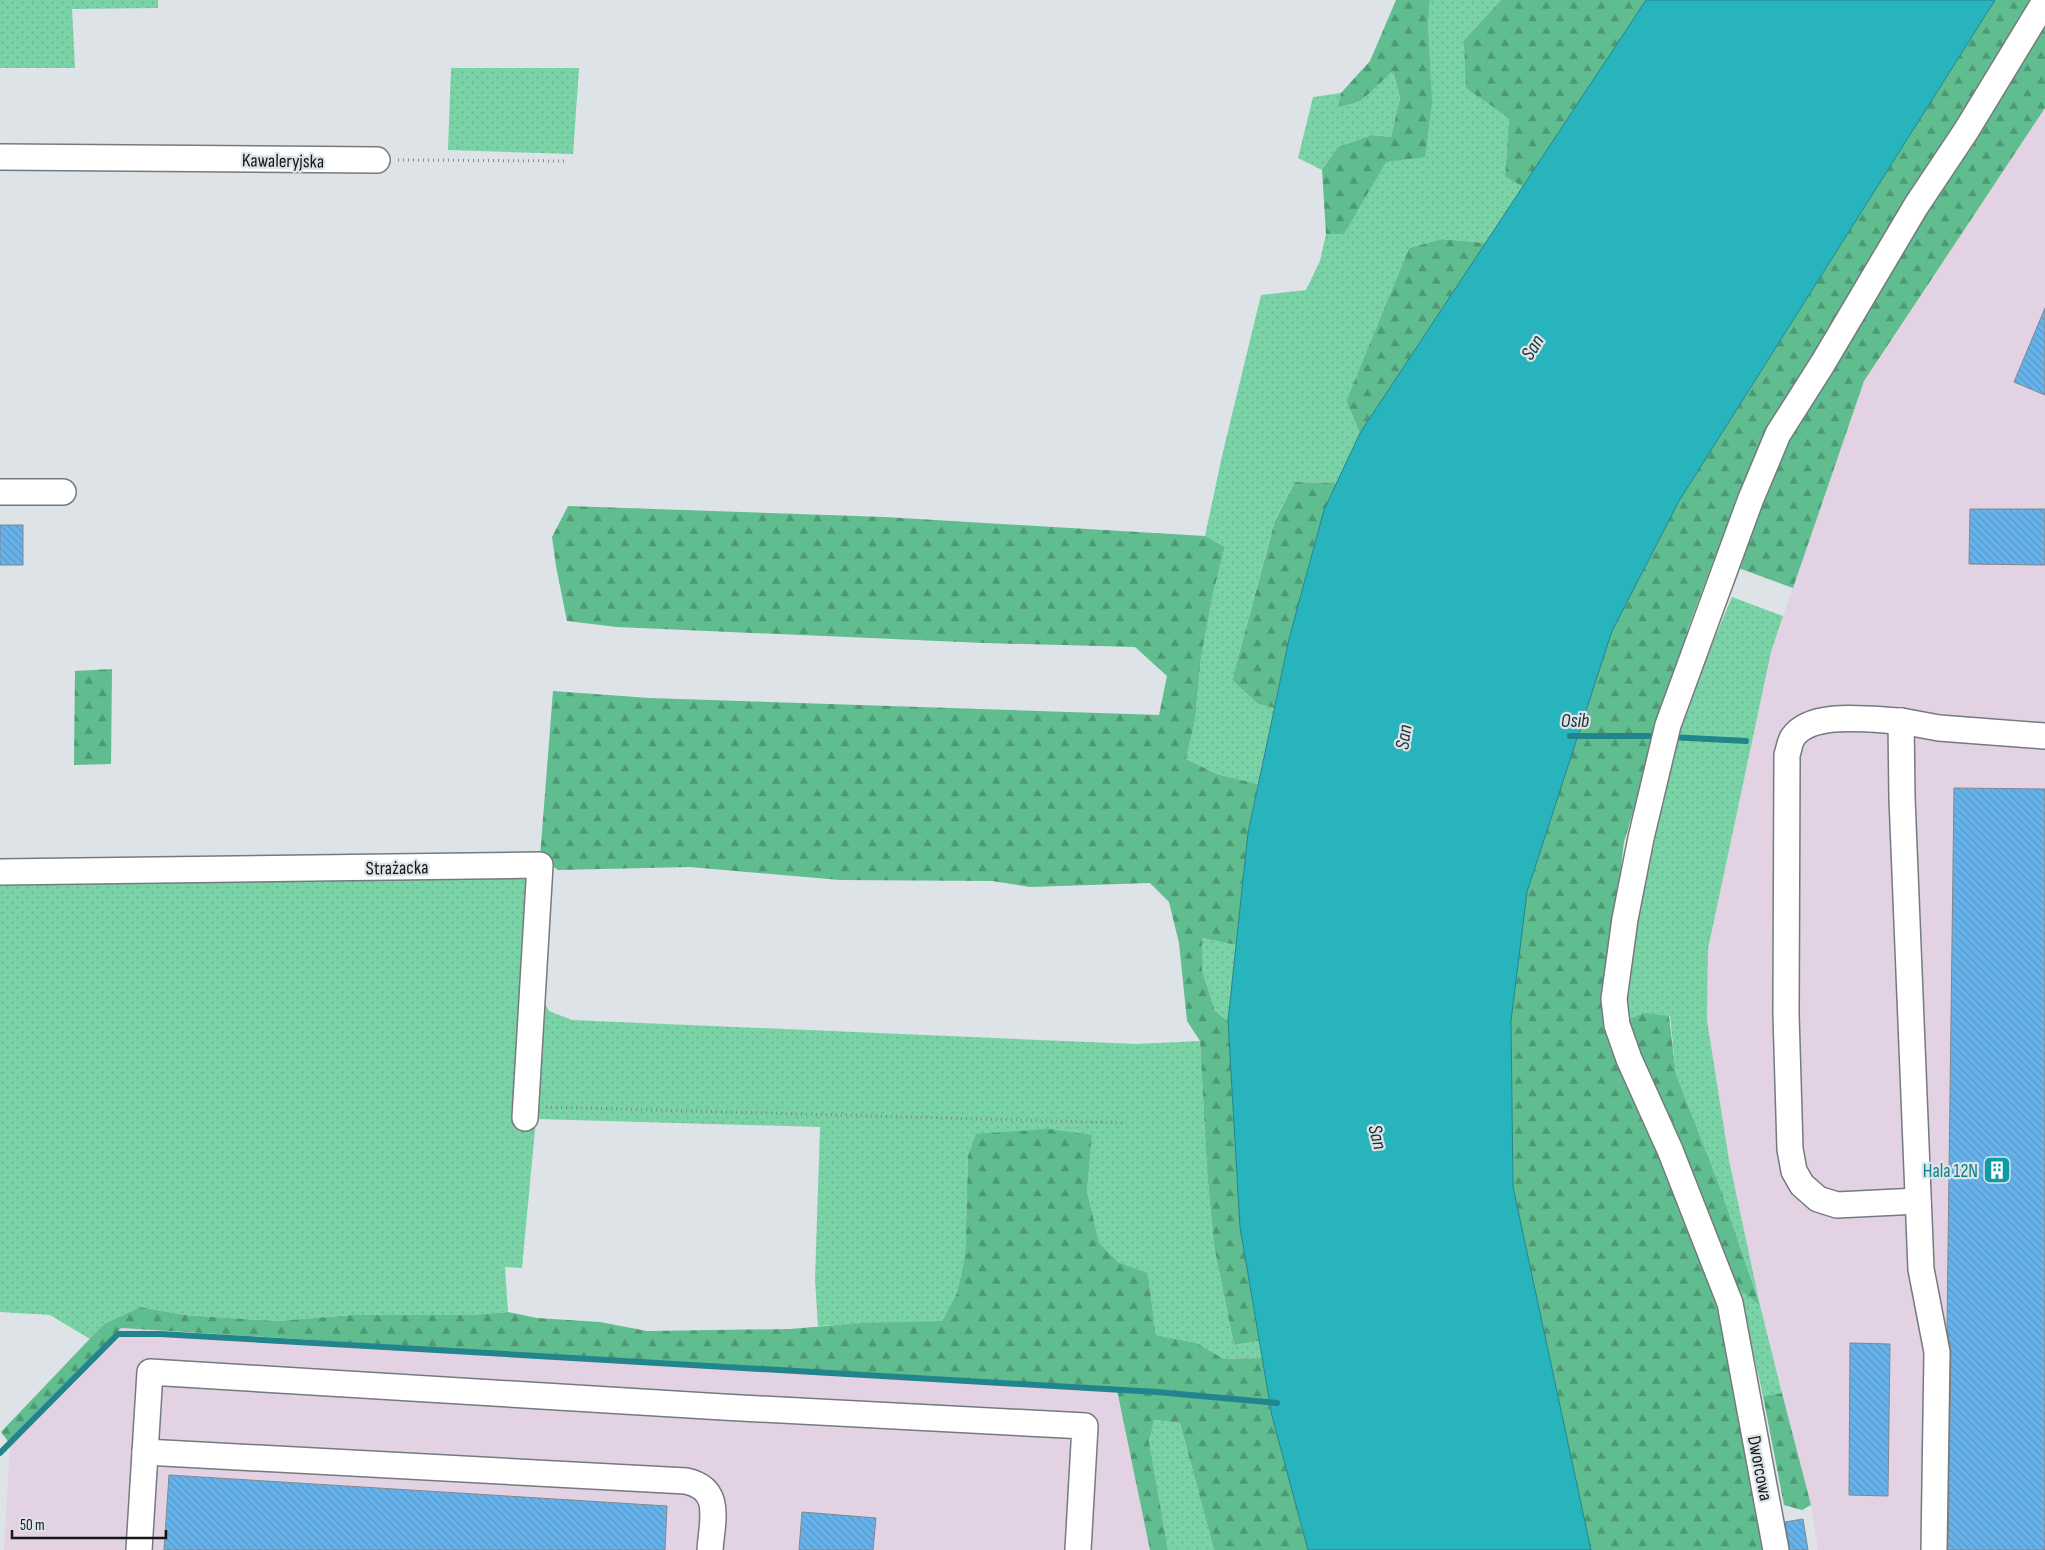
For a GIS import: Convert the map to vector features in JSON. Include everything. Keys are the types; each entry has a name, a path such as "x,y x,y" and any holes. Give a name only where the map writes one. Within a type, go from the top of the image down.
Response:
{"street":[{"name":"Dworcowa","path":"1776,1550 1730,1303 1670,1150 1629,1059 1617,1025 1614,999 1625,919 1641,838 1668,725 1746,510 1778,434 1916,206 1966,131 2045,1"},
{"name":"Kawaleryjska","path":"0,157 377,160"},
{"path":"0,492 64,492"},
{"path":"1918,1201 1837,1205 1818,1199 1802,1185 1794,1172 1790,1149 1786,1014 1787,755 1794,736 1806,726 1826,719 1901,722 1939,728 2045,736"},
{"path":"1901,722 1902,798 1921,1269 1937,1352 1934,1550"},
{"name":"Strażacka","path":"0,872 540,865 526,1112"},
{"path":"139,1550 150,1372 723,1407 1085,1426 1078,1550"},
{"path":"146,1452 686,1481 699,1484 709,1493 713,1504 710,1550"}],"path":[{"path":"377,160 565,161"},
{"path":"526,1112 1126,1123"}],"shaded area":[{"path":"2045,108 2045,1550 1818,1550 1811,1505 1760,1305 1729,1160 1707,1020 1708,949 1771,652 1864,381"},
{"path":"121,1328 1118,1390 1150,1550 4,1550 10,1444"}],"green space":[{"path":"0,0 158,0 158,8 72,9 75,68 0,68"},
{"path":"1396,0 1430,0 1428,28 1432,102 1425,157 1386,162 1344,234 1326,234 1322,170 1338,147 1371,135 1391,137 1400,98 1393,71 1361,101 1337,108 1341,93 1370,61"},
{"path":"1430,0 1501,0 1464,40 1509,118 1505,175 1523,187 1486,243 1442,239 1409,248 1346,401 1360,433 1337,483 1295,482 1275,519 1232,680 1258,704 1274,708 1258,784 1217,774 1186,759 1195,721 1201,658 1213,594 1225,547 1205,536 1222,456 1261,295 1306,290 1320,261 1326,234 1344,233 1386,161 1428,28"},
{"path":"1501,0 1646,0 1523,187 1505,176 1509,118 1466,88 1464,40"},
{"path":"1995,0 2045,0 2045,108 1864,381 1793,588 1714,559 1689,626 1624,842 1606,994 1685,1212 1720,1301 1766,1550 1591,1550 1513,1187 1511,1021 1527,892 1612,631 1679,501"},
{"path":"451,68 579,68 573,154 448,150"},
{"path":"1393,71 1400,98 1391,137 1371,135 1338,147 1322,170 1298,158 1313,97 1341,93 1337,108 1361,101"},
{"path":"1442,239 1486,243 1360,433 1346,401 1409,248"},
{"path":"1295,482 1337,483 1324,510 1289,639 1274,708 1258,704 1232,680 1275,520"},
{"path":"568,506 885,517 1205,536 1225,547 1213,594 1201,658 1195,721 1186,759 1217,774 1258,784 1248,833 1236,945 1202,938 1202,970 1215,1011 1228,1021 1240,1227 1259,1341 1234,1345 1214,1246 1207,1171 1200,1041 1187,1021 1179,943 1169,902 1150,883 1030,887 992,881 840,880 690,867 558,870 540,857 553,691 649,698 1159,715 1167,676 1135,647 984,643 617,627 567,621 552,537"},
{"path":"1732,597 1783,616 1771,652 1708,949 1707,1020 1729,1160 1759,1302 1721,1190 1676,1074 1670,1016 1624,1021 1631,944 1683,713"},
{"path":"112,669 111,764 74,765 75,671"},
{"path":"529,877 536,1118 539,1097 544,1002 549,1011 572,1020 1136,1044 1200,1041 1207,1171 1214,1246 1234,1345 1259,1341 1262,1358 1224,1359 1197,1343 1156,1335 1148,1273 1118,1262 1099,1244 1087,1191 1092,1135 968,1156 965,1256 957,1293 942,1321 818,1326 815,1280 820,1127 536,1119 522,1268 505,1267 508,1312 472,1315 352,1315 277,1321 185,1315 140,1307 104,1324 90,1339 50,1315 0,1312 0,884"},
{"path":"1202,938 1236,945 1228,1021 1215,1011 1202,970"},
{"path":"1645,1013 1669,1016 1676,1074 1721,1190 1760,1305 1739,1289 1642,1056 1624,1021"},
{"path":"1048,1129 1092,1135 1087,1191 1099,1243 1118,1262 1148,1273 1156,1335 1197,1343 1224,1359 1262,1358 1272,1416 1308,1550 1214,1550 1180,1423 1154,1420 1149,1441 1168,1550 1150,1550 1117,1390 121,1328 10,1444 1,1432 104,1324 140,1307 185,1315 277,1321 352,1315 472,1315 508,1312 537,1318 600,1322 647,1331 790,1329 861,1323 942,1321 957,1293 965,1256 968,1156 976,1134"},
{"path":"1739,1289 1760,1304 1782,1393 1763,1396"},
{"path":"1782,1393 1811,1505 1802,1510 1784,1505 1763,1396"},
{"path":"1153,1420 1180,1423 1214,1550 1168,1550 1149,1441"}],"water":[{"name":"San","path":"1646,0 1995,0 1679,501 1612,631 1527,892 1511,1021 1513,1187 1591,1550 1308,1550 1272,1416 1240,1227 1228,1021 1248,833 1289,639 1324,510 1360,433"}],"building":[{"path":"2045,308 2045,395 2014,382"},
{"path":"1970,509 2045,509 2045,565 1969,564"},
{"path":"0,525 23,525 23,565 0,565"},
{"name":"Hala 12N","path":"1954,788 2045,789 2045,1550 1948,1550 1951,1352 1947,1328"},
{"path":"1850,1343 1890,1344 1888,1496 1849,1495"},
{"path":"169,1475 667,1506 665,1550 164,1550"},
{"path":"802,1512 876,1518 873,1550 799,1550"},
{"path":"1803,1519 1808,1550 1790,1550 1785,1522"}],"waterway":[{"name":"Osib","path":"1570,736 1660,736"},
{"name":"Osib","path":"1670,737 1746,741"},
{"path":"0,1453 118,1334 160,1334 1157,1392 1277,1403"}],"place":[{"name":"Hala 12N","path":"1997,1170"}]}
